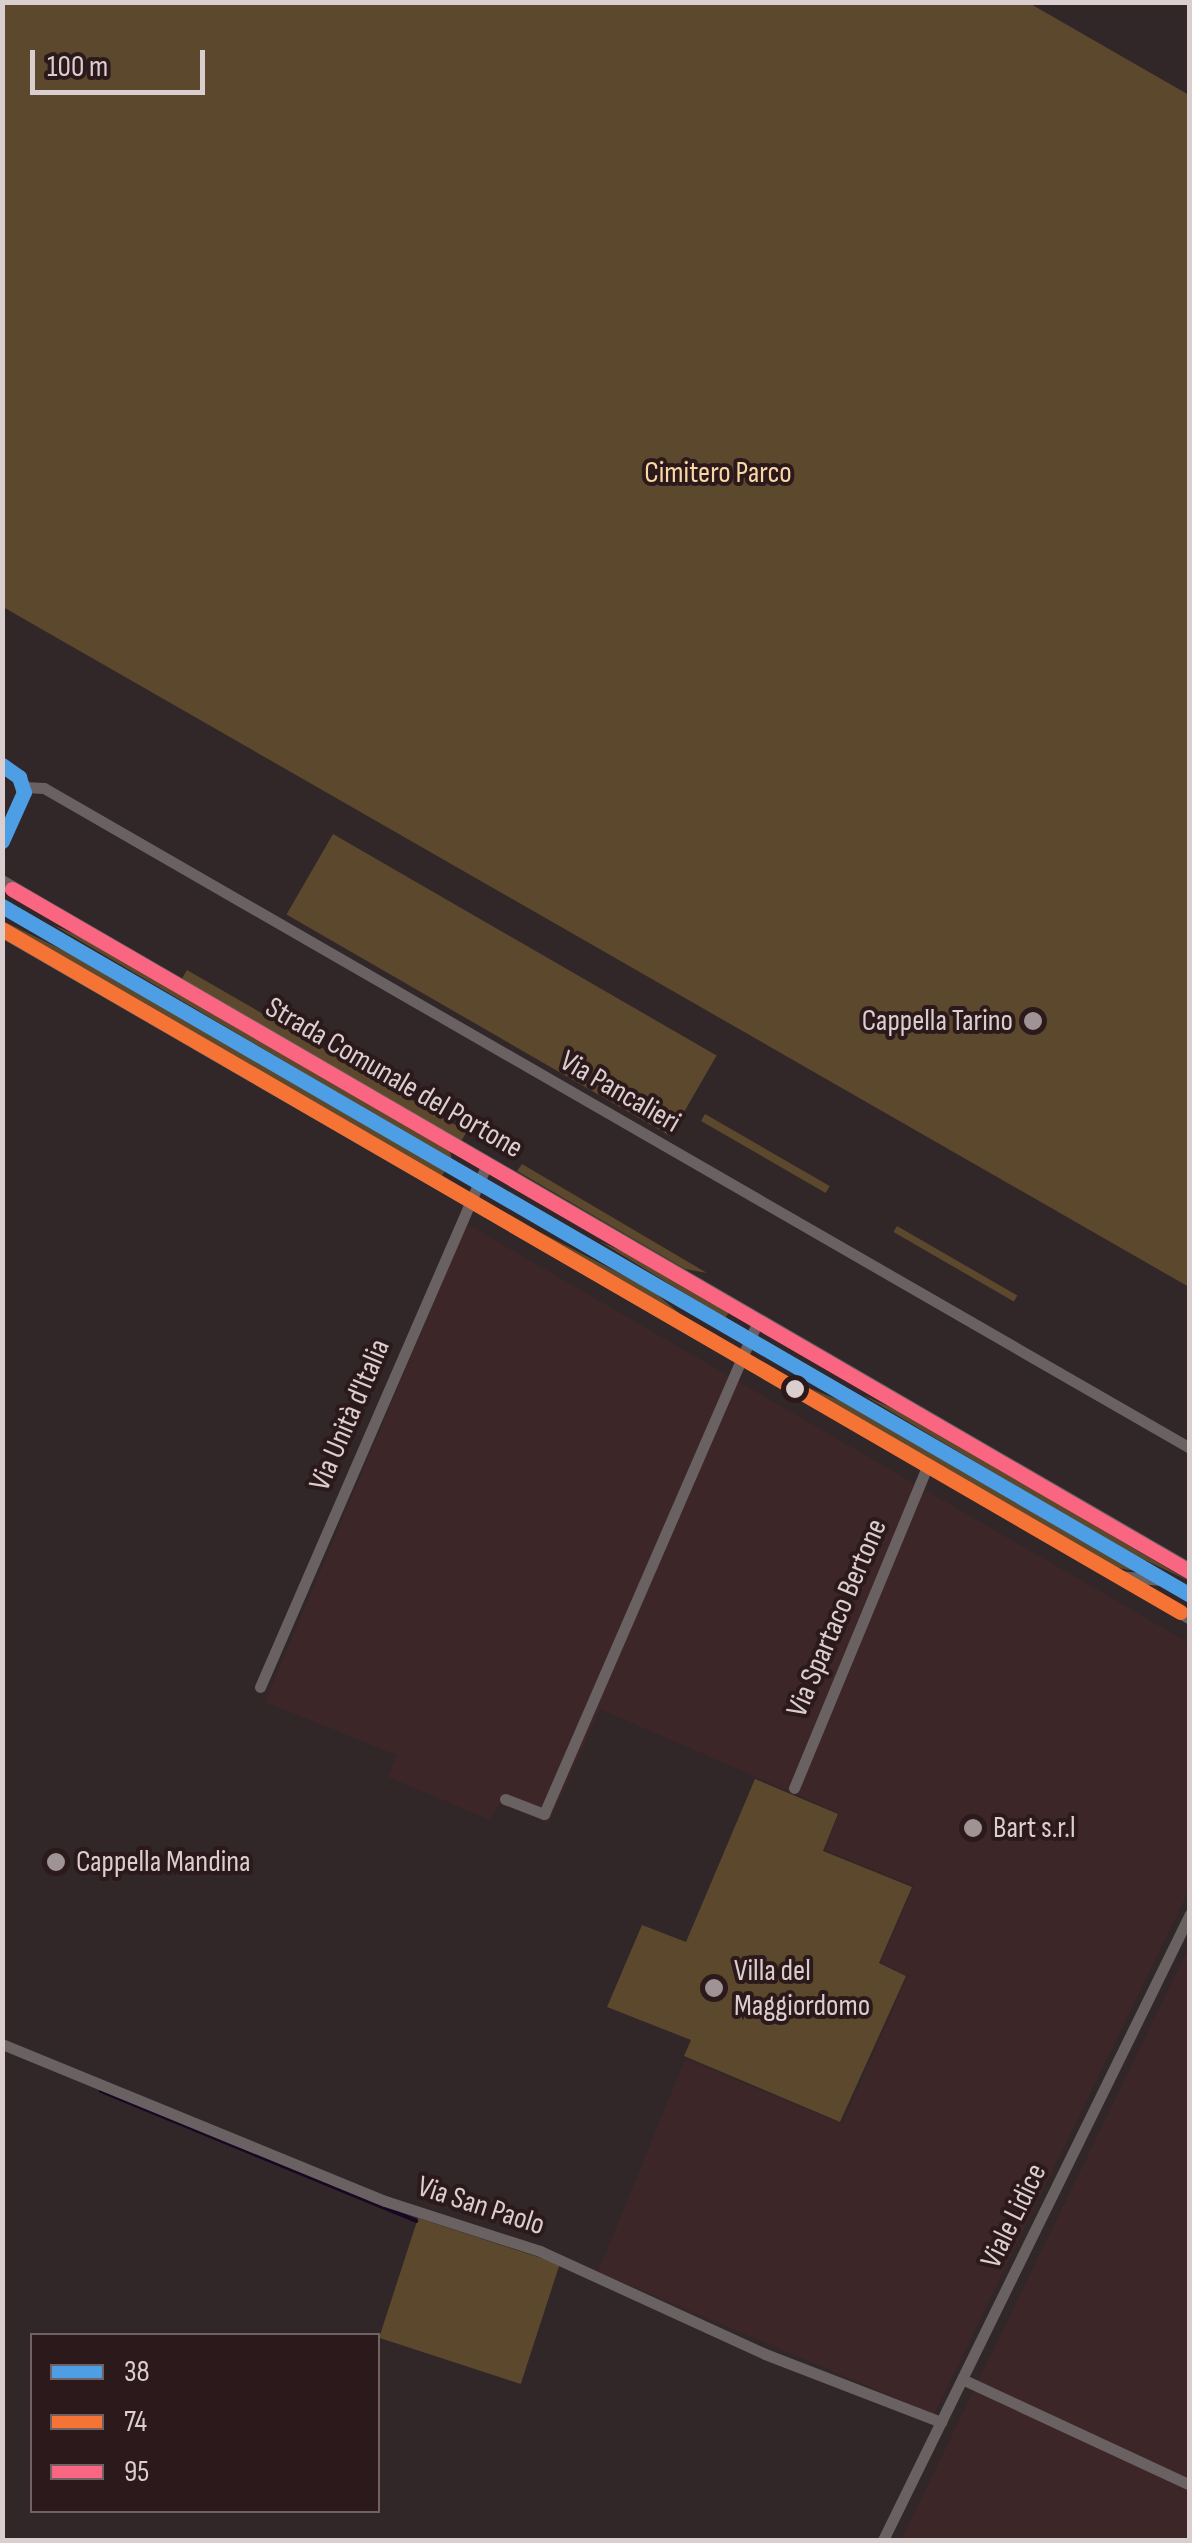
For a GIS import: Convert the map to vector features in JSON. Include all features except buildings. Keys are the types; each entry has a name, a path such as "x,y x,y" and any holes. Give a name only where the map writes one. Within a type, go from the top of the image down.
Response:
{"street":[{"name":"Via Pancalieri","path":"2,765 24,787 44,788 1190,1448"},
{"path":"2,842 24,802 24,787"},
{"name":"Strada Comunale del Portone","path":"2,882 1190,1570"},
{"name":"Strada Comunale del Portone","path":"2,906 1190,1594"},
{"name":"Strada Comunale del Portone","path":"2,932 1190,1619"},
{"name":"Via Unità d'Italia","path":"260,1687 487,1164"},
{"path":"505,1799 544,1814 758,1321"},
{"name":"Via Spartaco Bertone","path":"794,1788 927,1467"},
{"name":"Strada Comunale del Portone","path":"1115,1576 1165,1580"},
{"name":"Viale Lidice","path":"883,2540 1190,1914"},
{"name":"Via San Paolo","path":"2,2044 386,2201 540,2251 766,2354 941,2422"},
{"path":"962,2379 1190,2485"}],"shaded area":[{"path":"467,1224 1189,1643 1189,1890 934,2414 598,2272 685,2059 842,2124 908,1976 881,1962 914,1886 825,1850 839,1813 600,1709 549,1823 499,1804 490,1820 388,1777 396,1755 265,1702"},
{"path":"1189,1947 1189,2540 901,2540"}],"green space":[{"name":"Cimitero Parco","path":"3,2 1029,3 1189,95 1189,1287 3,607"},
{"path":"333,834 717,1056 670,1136 286,915"},
{"path":"3,921 73,955 445,1171 440,1179"},
{"path":"53,925 98,944 449,1147 452,1160"},
{"path":"187,970 467,1132 459,1145 179,984"},
{"path":"705,1114 830,1186 826,1193 701,1121"},
{"path":"522,1164 707,1273 685,1269 517,1171"},
{"path":"897,1226 1017,1295 1014,1302 894,1232"},
{"path":"538,1231 652,1290 679,1313 677,1317"},
{"path":"599,1241 642,1260 730,1311 725,1318"},
{"path":"804,1386 839,1400 1135,1571 1107,1566"},
{"path":"863,1395 910,1416 1189,1581 1122,1549"},
{"path":"755,1779 838,1814 823,1851 912,1887 879,1963 906,1976 840,2122 684,2056 691,2040 607,2007 642,1925 686,1942"},
{"path":"418,2218 560,2264 521,2384 380,2338"}],"waterway":[{"path":"101,2091 416,2221"}],"transit line":[{"name":"38","path":"2,765 19,777 24,792 2,841"},
{"name":"95","path":"12,889 1190,1572"},
{"name":"38","path":"2,906 1190,1595"},
{"name":"74","path":"2,929 1180,1612"}],"place":[{"name":"Cappella Tarino","path":"1033,1021"},
{"name":"Bart s.r.l","path":"973,1828"},
{"name":"Cappella Mandina","path":"56,1862"},
{"name":"Villa del Maggiordomo","path":"714,1988"}]}
